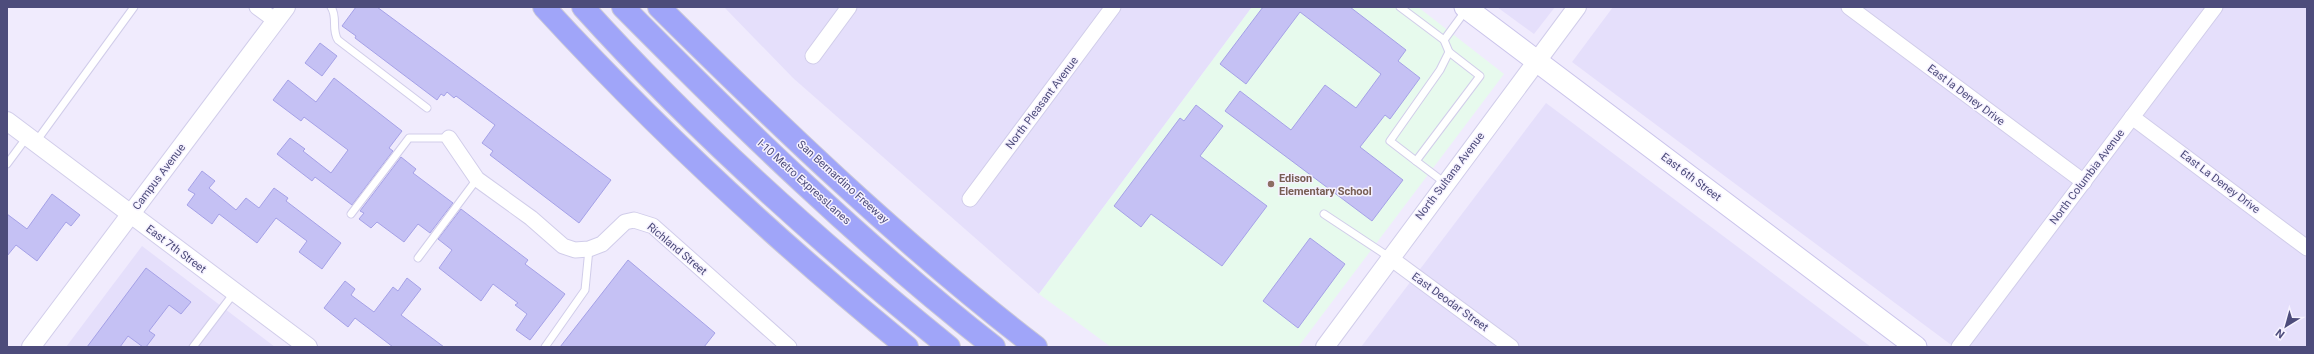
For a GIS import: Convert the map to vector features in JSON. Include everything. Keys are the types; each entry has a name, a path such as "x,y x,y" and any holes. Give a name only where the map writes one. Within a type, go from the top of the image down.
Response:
{"highway":[{"path":"544,7 613,81 711,176 786,244 907,347"},
{"path":"583,7 732,157 864,277 949,347"},
{"name":"I-10 Metro ExpressLanes","path":"623,7 758,141 886,257 994,347"},
{"name":"San Bernardino Freeway","path":"659,7 771,117 846,186 968,292 1036,347"}],"main road":[{"name":"East 6th Street","path":"1466,8 1916,347"}],"street":[{"path":"257,7 281,14"},
{"path":"813,56 849,7"},
{"name":"North Pleasant Avenue","path":"970,199 1113,7"},
{"name":"North Sultana Avenue","path":"1325,347 1389,257 1577,7"},
{"name":"East la Deney Drive","path":"1849,7 2084,182"},
{"name":"North Columbia Avenue","path":"1959,347 2215,7"},
{"name":"Campus Avenue","path":"31,347 281,14"},
{"name":"East La Deney Drive","path":"2132,117 2307,248"},
{"name":"East 7th Street","path":"7,121 308,347"},
{"path":"449,138 477,179 531,218 563,246 575,250 589,249"},
{"name":"Richland Street","path":"589,249 602,244 625,222 634,220 653,226 790,347"},
{"name":"East Deodar Street","path":"1389,257 1511,347"}],"lane":[{"path":"7,164 31,140 134,7"},
{"path":"331,7 334,16 335,36 338,40 427,108"},
{"path":"1400,7 1444,40 1449,52 1480,76 1416,161"},
{"path":"1444,40 1466,8"},
{"path":"1445,183 1390,140 1440,70 1449,52"},
{"path":"351,214 409,138 449,138"},
{"path":"418,258 477,179"},
{"path":"1324,214 1389,257"},
{"path":"545,347 585,290 589,249"},
{"path":"193,347 234,292"}],"shaded area":[{"path":"724,7 1252,7 1039,294 793,78"},
{"name":"Edison Elementary School","path":"1252,7 1418,7 1504,74 1298,347 1111,347 1039,294"},
{"path":"1497,7 1555,7 1534,34"},
{"path":"1613,7 2307,7 2307,347 1954,347 1572,62"},
{"path":"1546,103 1871,347 1361,347"},
{"path":"142,246 275,347 66,347"}],"building":[{"path":"356,7 377,7 611,180 579,223 490,155 493,151 482,143 495,125 456,96 454,98 447,92 444,96 441,94 437,100 355,38 356,36 342,26"},
{"path":"1263,7 1350,7 1406,50 1398,61 1420,78 1390,119 1385,115 1360,147 1403,180 1372,221 1225,111 1240,91 1291,130 1325,85 1356,108 1381,74 1300,12 1246,84 1220,64"},
{"path":"320,43 337,56 322,76 305,63"},
{"path":"334,78 402,131 389,148 393,151 352,205 315,177 312,181 277,154 290,138 305,149 303,151 331,173 348,150 304,117 301,121 273,100 288,80 316,102"},
{"path":"1196,105 1223,126 1200,156 1267,206 1222,266 1151,214 1141,227 1114,206 1180,118 1184,121"},
{"path":"401,157 416,169 413,173 453,203 430,233 418,224 404,242 377,222 371,228 359,219 364,213 360,211"},
{"path":"202,171 215,181 209,188 236,210 246,198 259,208 274,188 288,198 286,201 341,243 322,269 299,252 307,241 276,218 257,243 219,214 212,224 187,205 195,194 188,190"},
{"path":"52,194 80,215 71,226 66,222 37,261 16,245 7,256 7,214 27,229"},
{"path":"461,209 528,260 525,264 565,294 530,340 516,330 527,314 515,305 518,303 493,284 481,301 439,268 452,250 438,239"},
{"path":"1310,238 1345,264 1298,328 1263,301"},
{"path":"628,260 715,333 704,347 560,347"},
{"path":"146,268 191,302 181,314 169,305 149,331 155,335 146,347 143,347 128,336 120,347 87,347"},
{"path":"407,278 421,289 401,315 444,347 393,347 355,318 348,327 324,308 345,281 355,289 351,295 374,312 393,287 398,291"}],"place":[{"name":"Edison Elementary School","path":"1271,184"}]}
